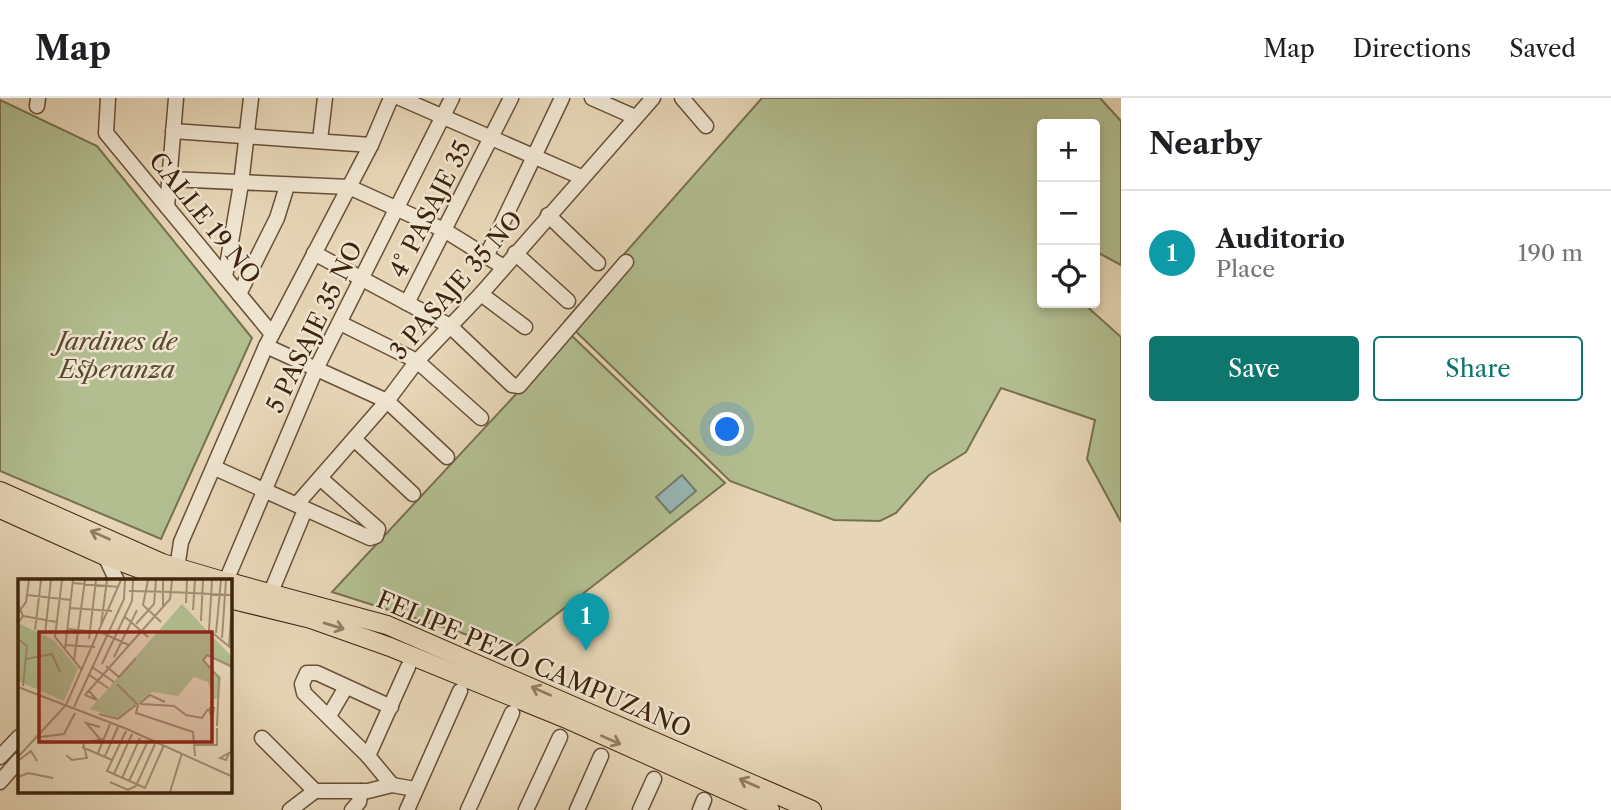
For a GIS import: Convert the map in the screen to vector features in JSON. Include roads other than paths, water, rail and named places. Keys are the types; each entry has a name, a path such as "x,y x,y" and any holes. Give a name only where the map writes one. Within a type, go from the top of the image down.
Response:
{"main road":[{"name":"FELIPE PEZO CAMPUZANO","path":"0,491 164,575"},
{"name":"FELIPE PEZO CAMPUZANO","path":"0,509 105,556 164,575 205,579"},
{"name":"FELIPE PEZO CAMPUZANO","path":"231,582 387,625 812,810"},
{"name":"FELIPE PEZO CAMPUZANO","path":"231,599 311,619 380,643 569,720 770,810"}],"street":[{"name":"CALLE 19 NO","path":"108,98 105,130 239,294 269,340 316,369 387,401 447,457"},
{"path":"167,207 176,98"},
{"path":"225,277 241,184 251,98"},
{"path":"320,140 325,98"},
{"path":"164,575 215,468 269,340 371,145 391,98"},
{"path":"400,98 581,177"},
{"name":"5 PASAJE 35 NO","path":"227,579 316,369 399,210 452,98"},
{"name":"4° PASAJE 35","path":"407,303 511,98"},
{"path":"487,256 562,98"},
{"path":"593,98 635,117"},
{"name":"3 PASAJE 35 NO","path":"271,592 301,507 320,478 387,401 417,361 481,294 502,266 653,98"},
{"path":"682,98 706,126"},
{"path":"173,131 371,145"},
{"path":"169,179 349,187 444,230 502,266"},
{"path":"239,294 277,218 287,186"},
{"path":"548,215 598,263"},
{"path":"314,253 450,326 512,385 519,386 625,262"},
{"path":"515,253 568,301"},
{"path":"481,294 525,327"},
{"path":"340,323 417,361 481,418"},
{"path":"354,439 413,494"},
{"path":"215,468 370,538 377,534 379,529 320,478"},
{"path":"105,556 116,579"},
{"path":"368,756 408,667"},
{"path":"391,707 317,673 307,673 302,690 368,756 392,785"},
{"path":"329,716 346,687"},
{"path":"407,810 460,691"},
{"path":"468,810 512,713"},
{"path":"526,810 560,737"},
{"path":"0,757 18,738"},
{"path":"262,738 315,790"},
{"path":"577,810 601,756"},
{"path":"0,782 18,761"},
{"path":"640,810 654,779"},
{"path":"290,810 315,790 361,791 392,785 415,789"},
{"path":"352,810 359,802 361,791"}],"water":[{"path":"682,475 696,491 670,513 656,497"}],"place":[{"name":"Auditorio","path":"586,651"}],"park label":[{"name":"Jardines de Esperanza","path":"117,355"}]}
